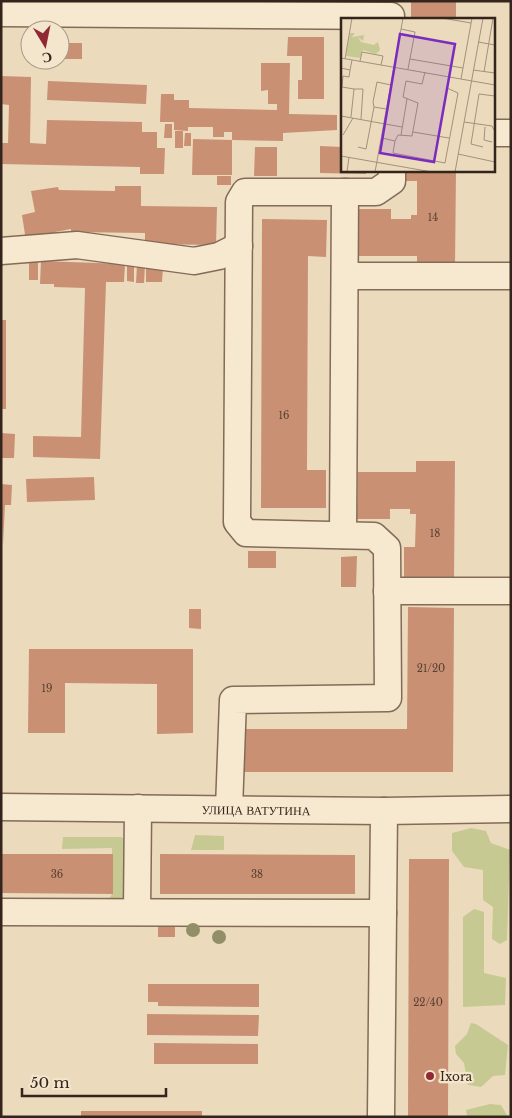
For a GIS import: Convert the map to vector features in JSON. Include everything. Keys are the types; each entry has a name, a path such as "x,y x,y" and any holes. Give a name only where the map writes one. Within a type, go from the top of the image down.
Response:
{"street":[{"path":"1,12 306,8 391,16 391,18"},
{"path":"494,133 511,134"},
{"path":"229,809 233,700 388,698 387,548 374,536 246,533 237,522 239,202 245,192 376,192 392,181 392,171"},
{"path":"343,535 345,192"},
{"path":"1,251 77,245 194,261 219,256 239,246"},
{"path":"345,276 511,276"},
{"path":"387,591 511,592"},
{"name":"УЛИЦА ВАТУТИНА","path":"1,807 384,811 511,809"},
{"path":"137,912 138,808"},
{"path":"381,1117 384,811"},
{"path":"1,912 383,913"}],"green space":[{"path":"471,828 486,831 491,843 510,850 507,940 500,944 492,939 493,907 483,900 483,870 464,867 452,851 452,833"},
{"path":"195,835 224,836 224,850 191,850"},
{"path":"63,837 121,837 137,852 151,888 147,893 106,903 112,894 112,848 62,849"},
{"path":"474,909 484,912 484,973 506,978 505,1005 463,1007 463,917"},
{"path":"471,1023 476,1024 508,1045 505,1075 493,1076 481,1087 468,1085 464,1063 456,1054 455,1046 467,1034"},
{"path":"490,1104 501,1105 508,1117 467,1117 466,1110"}],"building":[{"path":"411,1 456,1 456,18 411,18"},
{"path":"288,37 324,37 324,99 298,99 298,80 302,80 302,56 287,56"},
{"path":"70,43 82,43 82,59 70,59"},
{"path":"261,63 290,63 289,114 337,115 337,130 283,133 283,141 232,140 232,132 224,132 224,137 213,137 213,127 188,127 188,131 174,130 174,122 160,122 161,94 174,94 174,100 189,100 189,108 277,110 277,104 268,104 268,90 261,91"},
{"path":"1,76 31,77 30,143 46,144 47,120 142,122 142,132 157,132 157,148 165,148 164,174 140,174 140,167 1,164 1,143 8,143 9,105 1,104"},
{"path":"48,81 147,85 146,104 47,100"},
{"path":"165,124 172,124 172,138 164,138"},
{"path":"175,131 183,131 183,148 175,148"},
{"path":"185,133 191,133 191,146 184,146"},
{"path":"193,139 232,140 232,175 192,175"},
{"path":"320,146 341,147 341,171 366,171 366,174 320,173"},
{"path":"255,147 277,147 277,176 254,176"},
{"path":"405,171 456,171 455,266 417,265 417,256 358,256 358,209 391,209 391,219 411,219 411,215 417,215 417,181 405,181"},
{"path":"217,176 231,176 231,185 217,185"},
{"path":"115,186 141,186 141,206 217,207 216,245 145,244 145,233 71,232 71,229 55,232 56,237 26,241 22,215 35,212 31,191 58,187 59,190 115,191"},
{"path":"262,219 327,220 326,257 308,256 307,470 326,470 326,508 261,508"},
{"path":"29,261 38,261 38,280 29,280"},
{"path":"41,261 125,264 124,282 106,282 100,459 33,457 33,436 81,437 85,288 54,287 54,284 40,284"},
{"path":"127,265 134,265 134,282 127,281"},
{"path":"137,265 145,266 144,283 136,283"},
{"path":"146,266 163,267 162,282 146,282"},
{"path":"1,320 6,320 6,409 1,409"},
{"path":"1,433 15,434 14,458 1,458"},
{"path":"416,461 455,461 454,580 404,580 404,547 415,547 416,514 410,514 410,509 390,509 390,519 357,519 358,472 416,472"},
{"path":"94,477 95,500 27,502 26,479"},
{"path":"1,484 12,485 11,505 5,505 3,545"},
{"path":"248,551 276,551 276,568 248,568"},
{"path":"357,556 356,587 341,587 341,557"},
{"path":"408,607 454,608 453,772 241,772 241,729 407,729"},
{"path":"189,609 201,609 201,629 189,628"},
{"path":"29,649 193,649 193,733 157,734 157,684 65,683 65,733 28,733"},
{"path":"1,854 113,854 113,894 1,893"},
{"path":"160,854 355,855 355,894 160,894"},
{"path":"409,859 449,859 448,1117 408,1117"},
{"path":"158,923 175,923 175,937 158,937"},
{"path":"148,984 259,984 259,1007 158,1006 158,1002 148,1002"},
{"path":"147,1014 259,1015 258,1036 147,1035"},
{"path":"154,1043 258,1044 258,1064 154,1064"},
{"path":"81,1111 202,1111 202,1117 81,1117"}],"place":[{"name":"Ixora","path":"430,1076"}]}
